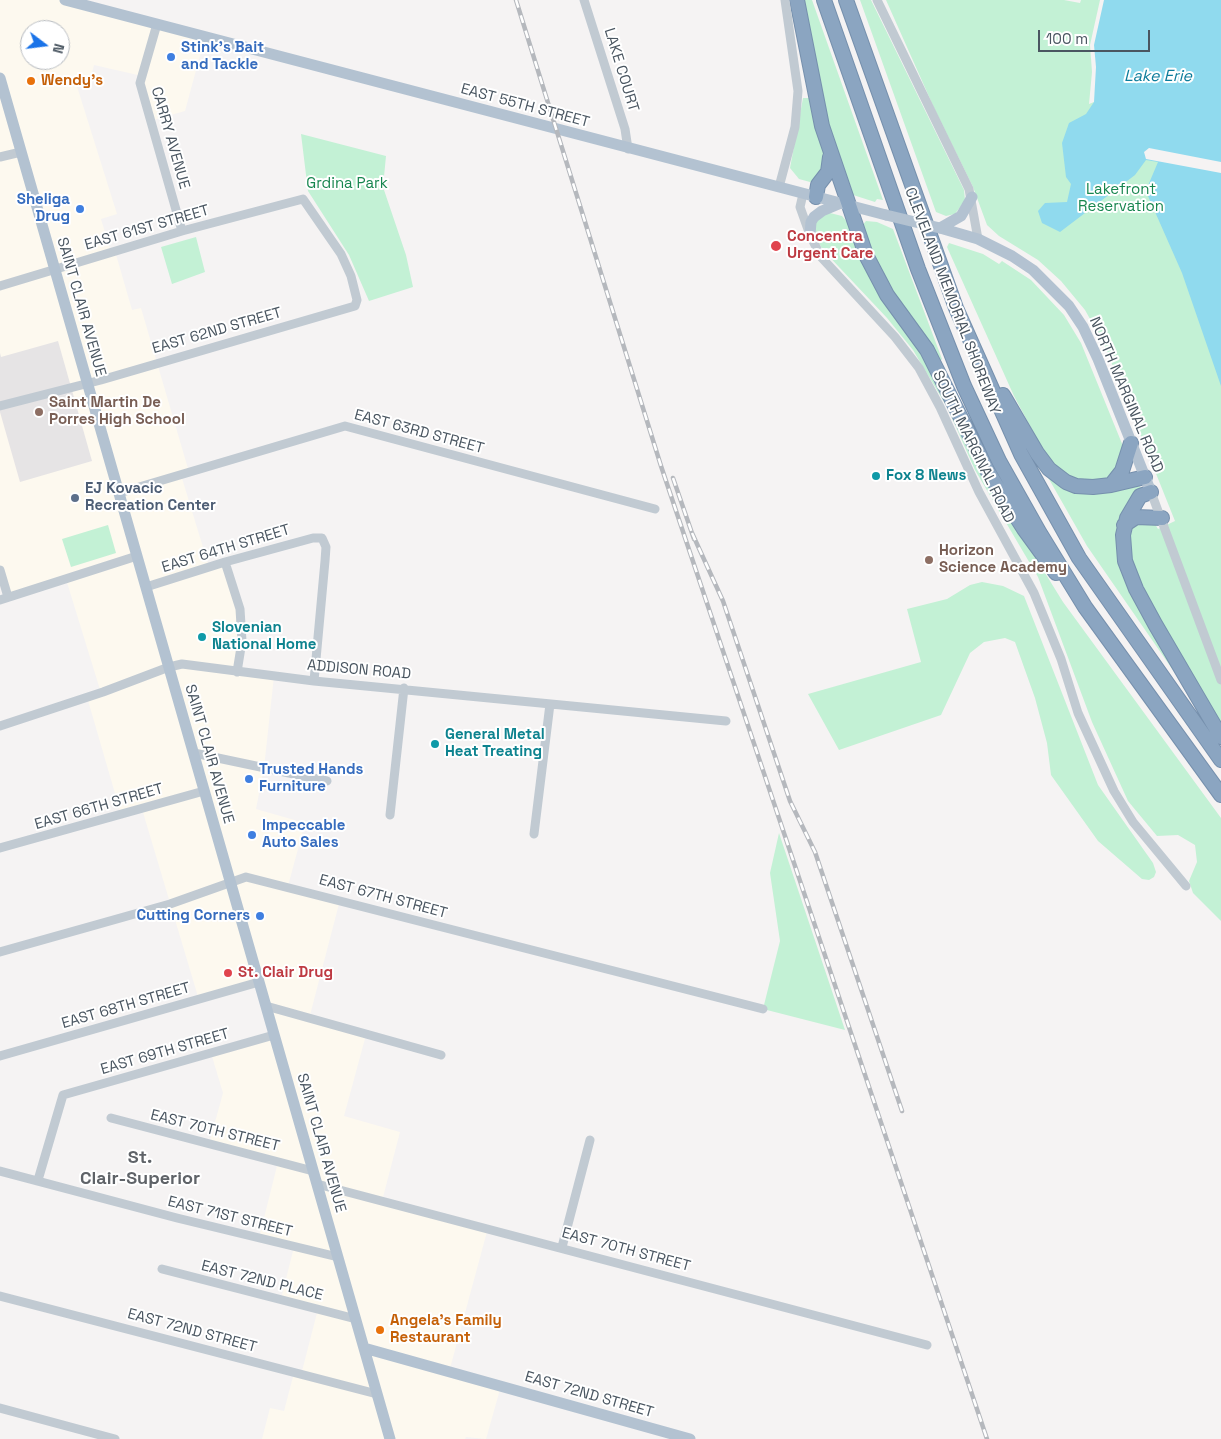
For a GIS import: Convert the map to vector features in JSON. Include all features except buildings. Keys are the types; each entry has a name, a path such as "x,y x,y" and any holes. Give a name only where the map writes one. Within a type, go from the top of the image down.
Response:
{"highway":[{"path":"797,0 817,108 844,204 875,273 887,295 927,350 988,472 1044,559 1085,607"},
{"name":"CLEVELAND MEMORIAL SHOREWAY","path":"824,0 918,269 964,386 1022,504 1085,607 1221,795"},
{"name":"CLEVELAND MEMORIAL SHOREWAY","path":"846,0 956,308 1021,454 1079,558 1221,760"},
{"path":"810,195 828,172 830,153"},
{"path":"970,339 1037,453 1049,468 1066,482 1076,486 1092,488 1145,476"},
{"path":"1111,485 1122,471 1131,443"},
{"path":"1151,492 1137,500 1124,525 1122,547 1126,567 1136,589 1221,737"},
{"path":"1124,525 1136,517 1162,518"}],"main road":[{"name":"EAST 55TH STREET","path":"65,0 628,149 978,239"},
{"name":"SAINT CLAIR AVENUE","path":"0,78 390,1439"},
{"path":"944,229 961,216 972,197"},
{"path":"810,236 811,222 814,217 822,211 844,204"},
{"name":"NORTH MARGINAL ROAD","path":"978,239 1012,256 1032,270 1076,316 1098,359 1151,492"},
{"name":"EAST 72ND STREET","path":"364,1348 690,1439"}],"street":[{"name":"LAKE COURT","path":"584,0 625,129 628,149"},
{"path":"779,187 795,127 798,97 797,68 785,0"},
{"path":"877,0 972,197 978,239"},
{"name":"CARRY AVENUE","path":"157,24 140,84 182,231"},
{"path":"0,157 21,152"},
{"name":"SOUTH MARGINAL ROAD","path":"810,195 800,208 810,236 824,260 890,331 919,368 940,407 978,492 1034,594 1061,659 1078,713 1114,792 1133,822 1186,886"},
{"name":"EAST 61ST STREET","path":"0,286 182,231 303,199 345,261 356,296 357,302 355,306"},
{"name":"EAST 62ND STREET","path":"0,406 355,306"},
{"name":"EAST 63RD STREET","path":"119,493 345,426 655,509"},
{"name":"NORTH MARGINAL ROAD","path":"1151,492 1221,680"},
{"name":"EAST 64TH STREET","path":"146,588 225,562 313,538 322,538 326,547 314,680"},
{"path":"0,570 4,599 137,556"},
{"path":"225,562 240,609 242,641 237,672"},
{"name":"ADDISON ROAD","path":"0,726 182,664 237,672 726,721"},
{"path":"390,815 404,688"},
{"path":"534,834 550,704"},
{"path":"194,753 328,780"},
{"name":"EAST 66TH STREET","path":"0,848 204,791"},
{"name":"EAST 67TH STREET","path":"0,952 170,904 217,888 230,881 246,877 288,886 763,1009"},
{"name":"EAST 68TH STREET","path":"0,1056 259,982"},
{"path":"266,1006 441,1055"},
{"name":"EAST 69TH STREET","path":"38,1180 62,1095 274,1035"},
{"name":"EAST 70TH STREET","path":"111,1118 313,1171"},
{"path":"562,1247 590,1140"},
{"name":"EAST 71ST STREET","path":"0,1171 177,1218 338,1257"},
{"name":"EAST 70TH STREET","path":"317,1184 562,1247 927,1345"},
{"name":"EAST 72ND PLACE","path":"162,1270 356,1319"},
{"name":"EAST 72ND STREET","path":"0,1296 377,1394"},
{"path":"0,1408 96,1437 115,1439"}],"shaded area":[{"path":"0,0 65,0 205,37 185,111 150,121 142,76 94,65 91,77 75,80 117,214 101,219 111,252 115,251 132,310 141,308 189,472 181,475 209,567 225,562 240,609 237,672 274,676 264,768 256,809 305,823 288,886 340,900 309,1019 366,1035 344,1116 400,1132 382,1201 488,1228 449,1372 501,1386 486,1439 466,1437 465,1439 262,1439 270,1408 284,1411 294,1373 301,1375 318,1309 281,1299 294,1247 259,1238 278,1162 209,1144 223,1093 211,1053 274,1035 259,983 199,1000 142,809 121,814 87,697 101,693 66,579 8,597 0,570"},
{"name":"Saint Martin De Porres High School","path":"58,341 92,461 20,482 0,412 0,353 1,357"}],"green space":[{"path":"801,0 812,0 883,200 877,199 875,202 850,194 828,137"},
{"path":"860,0 871,0 964,190 965,200 955,214 946,216 936,212"},
{"name":"Lakefront Reservation","path":"886,0 1064,0 1080,3 1081,0 1100,0 1090,45 1092,72 1089,104 1180,68 1221,76 1221,724 1149,601 1131,560 1127,531 1134,522 1155,524 1158,529 1175,521 1104,344 1085,310 1061,281 1038,260 999,236 987,225 973,187 935,110"},
{"path":"803,98 811,98 826,166 819,178 810,182 799,179 790,168"},
{"name":"Grdina Park","path":"301,134 386,156 383,187 406,255 413,287 369,301 349,255 308,191"},
{"path":"826,212 842,216 848,223 920,350 990,484 1063,602 1221,818 1221,921 1193,893 1189,881 1197,862 1195,845 1178,835 1157,836 1128,801 1092,722 1038,577 975,470 947,407 913,350 887,318 823,250 816,238 816,220"},
{"path":"866,221 877,222 893,229 942,359 938,363 888,288 861,227"},
{"path":"196,237 205,272 172,284 161,247"},
{"path":"949,243 983,254 999,264 1002,261 1031,280 1064,315 1081,343 1125,451 1121,467 1107,481 1078,481 1052,465 1046,456 1014,396 947,247"},
{"path":"1045,472 1066,486 1138,483 1141,488 1135,494 1119,551 1179,674 1177,676 1087,546"},
{"path":"108,525 116,553 71,567 62,539"},
{"path":"982,582 1003,586 1024,596 1098,785 1153,863 1156,872 1154,877 1149,880 1142,879 1098,841 1051,775 1047,743 1035,698 1015,642 1005,638 984,642 970,653 941,715 839,750 808,694 921,662 907,609 947,599 970,585"},
{"path":"779,833 845,1030 763,1009 780,941 770,873"}],"water":[{"name":"Lake Erie","path":"1104,0 1221,0 1221,386 1182,273 1148,196 1147,188 1158,162 1146,160 1135,175 1060,232 1042,223 1038,211 1045,203 1067,202 1071,184 1066,177 1062,143 1069,123 1086,114 1094,102 1096,67 1094,45"}],"pier":[{"path":"1149,148 1221,162 1221,173 1146,159 1144,152"}],"railway":[{"path":"516,0 661,466 987,1439"},
{"path":"673,478 694,539"},
{"path":"692,533 723,601 790,801 815,852 902,1111"}],"place":[{"name":"Stink's Bait and Tackle","path":"171,57"},
{"name":"Wendy's","path":"31,81"},
{"name":"Sheliga Drug","path":"80,209"},
{"name":"Concentra Urgent Care","path":"776,246"},
{"name":"Saint Martin De Porres High School","path":"39,412"},
{"name":"Fox 8 News","path":"876,476"},
{"name":"EJ Kovacic Recreation Center","path":"75,498"},
{"name":"Horizon Science Academy","path":"929,560"},
{"name":"Slovenian National Home","path":"202,637"},
{"name":"General Metal Heat Treating","path":"435,744"},
{"name":"Trusted Hands Furniture","path":"249,779"},
{"name":"Impeccable Auto Sales","path":"252,835"},
{"name":"Cutting Corners","path":"260,916"},
{"name":"St. Clair Drug","path":"228,973"},
{"name":"Angela's Family Restaurant","path":"380,1330"}],"district":[{"name":"St. Clair-Superior","path":"140,1168"}]}
